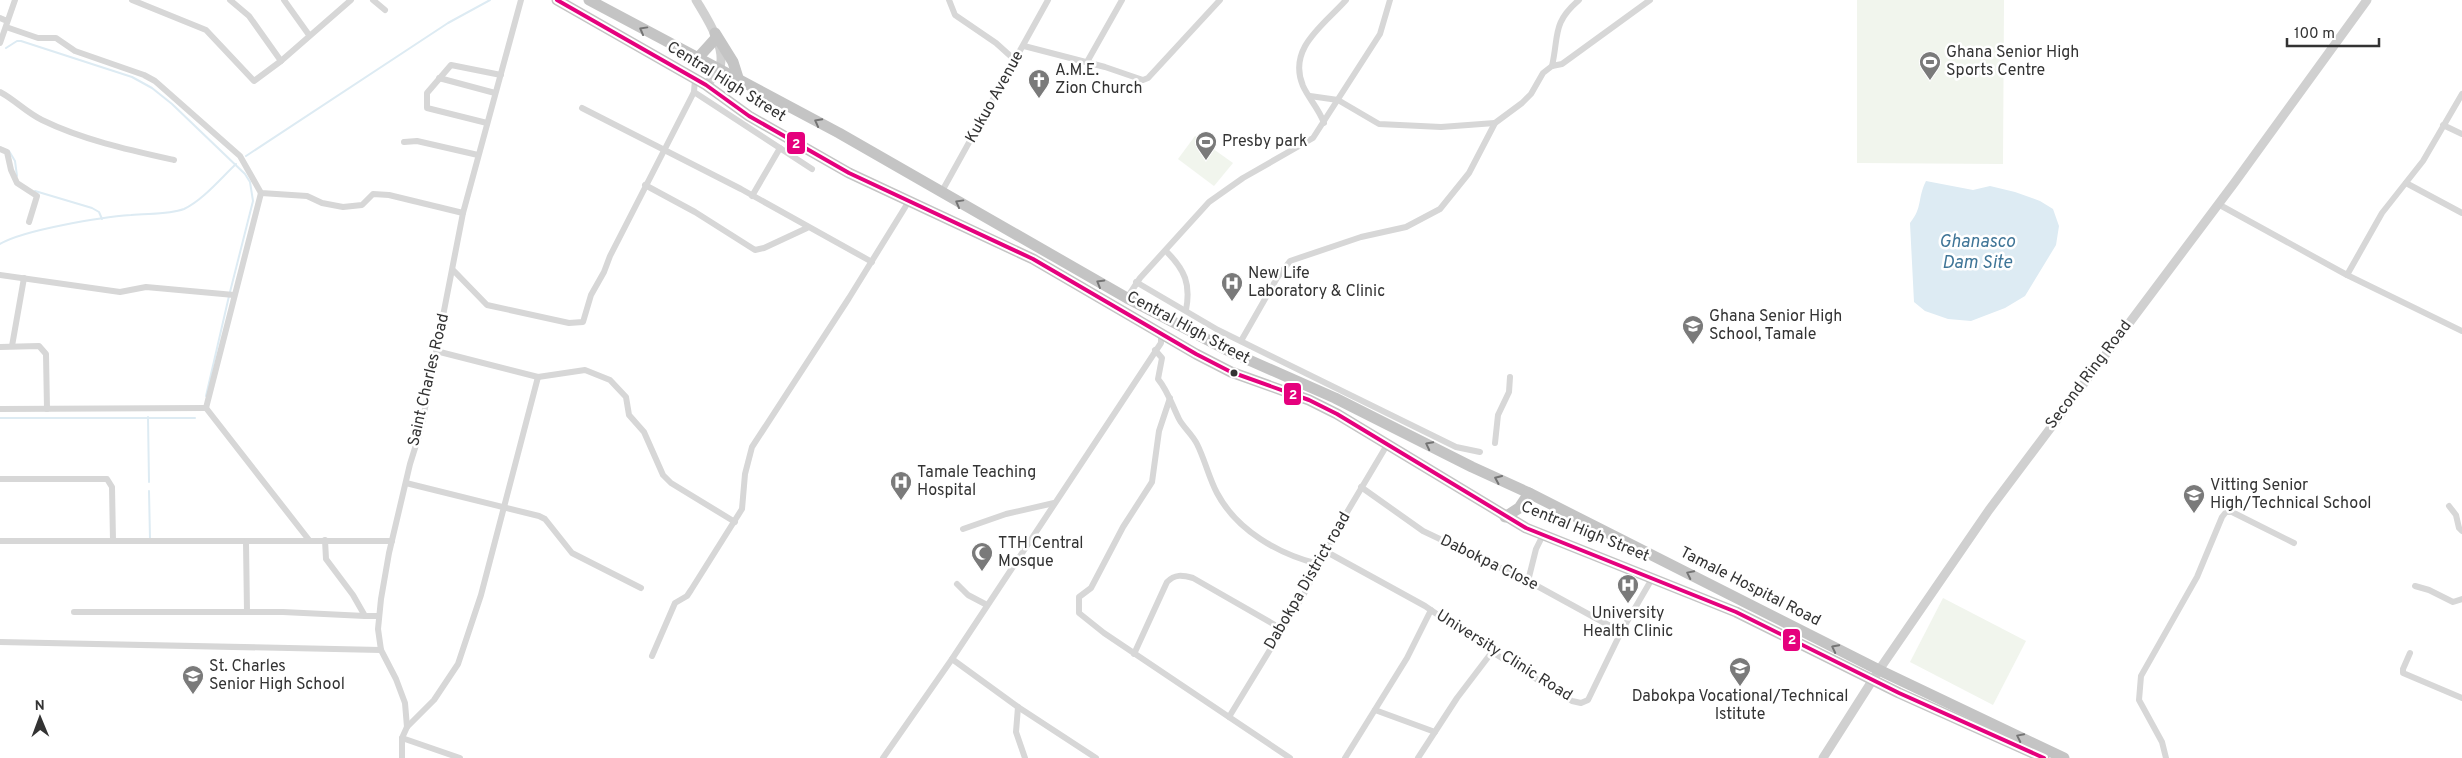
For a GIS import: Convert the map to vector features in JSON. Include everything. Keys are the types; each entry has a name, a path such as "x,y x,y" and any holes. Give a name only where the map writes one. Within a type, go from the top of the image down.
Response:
{"highway":[{"name":"Central High Street","path":"557,0 706,85 730,100 749,116 823,159 1033,259 1162,334 1238,375 1309,400 1336,414 1505,516 1543,535 1653,577 1736,612 1876,675"},
{"name":"Central High Street","path":"589,0 839,133 1127,298 1252,362 1336,398 1472,467"},
{"path":"697,59 716,36 733,62 742,82 730,100"},
{"path":"1238,375 1252,362"},
{"name":"Tamale Hospital Road","path":"1472,467 1529,493 1876,675"},
{"path":"1505,516 1519,508 1529,493"},
{"path":"1876,675 1951,718 2044,758"},
{"path":"1876,675 2064,758"}],"street":[{"path":"0,43 15,0"},
{"path":"132,0 206,30 249,72 254,81 281,61 351,0"},
{"path":"230,0 249,16 281,61"},
{"path":"284,0 309,35"},
{"path":"374,0 385,10"},
{"name":"Saint Charles Road","path":"407,727 401,690 381,650 378,629 379,616 392,541 421,429 454,271 464,213 521,0"},
{"path":"696,0 716,36 720,56 719,70 706,85"},
{"path":"949,0 955,16 996,43 1016,61"},
{"name":"Kukuo Avenue","path":"941,193 1016,61 1048,0"},
{"path":"1087,62 1122,0"},
{"path":"1024,46 1087,62 1139,79 1148,78 1220,0"},
{"path":"1324,123 1301,79 1299,58 1305,43 1346,0"},
{"path":"1127,298 1136,282 1209,202 1242,178 1313,138 1380,34 1390,0"},
{"path":"1552,66 1558,26 1568,11 1579,0"},
{"path":"1241,340 1277,278 1290,261 1361,237 1406,226 1440,209 1469,173 1495,123 1522,104 1532,94 1543,73 1552,66 1562,64 1650,0"},
{"name":"Second Ring Road","path":"1823,758 1876,675 2030,453 2218,204 2367,0"},
{"path":"0,18 6,24 38,38 56,38 75,51 144,75 154,81 240,156 261,193 206,408"},
{"path":"487,123 427,108 425,105 428,91 451,64 501,75"},
{"path":"439,78 495,93"},
{"path":"454,271 487,305 578,324 585,318 591,295 604,272 645,185 694,92 695,79"},
{"path":"0,92 31,114 69,132 122,148 174,160"},
{"path":"694,92 746,124 812,169"},
{"path":"2347,275 2382,213 2423,161 2462,94"},
{"path":"1310,96 1338,100 1379,124 1442,127 1495,123"},
{"path":"582,108 664,148 872,262"},
{"path":"2444,125 2462,134"},
{"path":"404,142 417,141 478,155"},
{"path":"752,196 780,148"},
{"path":"0,149 7,152 11,170 17,183 37,196 29,222"},
{"path":"2406,183 2462,214"},
{"path":"645,185 695,212 755,250 764,248 807,228"},
{"path":"261,193 307,196 343,207 362,204 373,194 389,194 464,213"},
{"path":"652,656 674,603 687,596 736,522 742,509 748,458 752,447 872,262 909,201"},
{"path":"2218,204 2347,275 2462,331"},
{"path":"1166,251 1178,264 1186,277 1188,288 1186,310"},
{"path":"0,275 120,292 146,287 234,295"},
{"path":"12,346 24,278"},
{"path":"1136,282 1162,299 1186,310 1218,330 1456,447 1480,452"},
{"path":"1212,342 1218,330"},
{"path":"882,758 952,659 1156,350 1162,334"},
{"path":"0,347 39,346 43,349 46,354 47,409"},
{"path":"1156,350 1162,358 1158,379 1166,387 1180,422 1190,430 1197,443 1218,493 1236,518 1263,540 1284,553 1318,564"},
{"path":"436,351 538,377 585,370 610,380 626,397 629,415 644,432 663,475 671,483 736,522"},
{"path":"1495,443 1498,415 1509,392 1510,376"},
{"path":"402,758 402,738 407,727 434,700 458,664 481,595 538,377"},
{"path":"1170,398 1159,431 1152,482 1123,527 1091,588 1079,596 1079,613 1134,654 1290,758"},
{"path":"0,409 206,408"},
{"path":"206,408 309,540"},
{"name":"Dabokpa District road","path":"1229,717 1304,594 1325,551 1387,445"},
{"path":"0,478 107,479 112,487 113,541"},
{"path":"406,483 505,507 545,519 572,553 641,588"},
{"name":"Dabokpa Close","path":"1361,487 1424,530 1528,582 1621,632"},
{"path":"962,528 1006,514 1054,503"},
{"path":"2449,506 2456,516 2459,528 2462,531"},
{"path":"2166,758 2162,742 2140,700 2141,676 2197,577 2222,517 2226,512 2232,512 2294,543"},
{"path":"1528,582 1536,550 1543,535"},
{"path":"325,540 326,559 353,595 365,616"},
{"path":"0,541 392,541"},
{"path":"246,542 247,612"},
{"name":"University Clinic Road","path":"1325,551 1431,610 1492,652 1572,701 1581,703 1588,700 1621,632 1653,577"},
{"path":"1134,654 1167,582 1172,577 1193,578 1282,629"},
{"path":"957,584 968,595 987,604"},
{"path":"2415,586 2429,590 2453,602 2462,599"},
{"path":"1345,758 1407,658 1431,610"},
{"path":"74,612 247,612 379,616"},
{"path":"0,642 381,650"},
{"path":"1418,758 1456,698 1492,652"},
{"path":"2410,653 2403,673 2462,698"},
{"path":"952,659 1018,707 1096,758"},
{"path":"1018,707 1016,732 1025,758"},
{"path":"1375,710 1435,732"},
{"path":"402,738 460,758"}],"shaded area":[{"name":"Ghana Senior High Sports Centre","path":"1857,0 2004,0 2003,164 1857,163"},
{"name":"Presby park","path":"1195,136 1233,163 1214,186 1178,159"},
{"path":"1943,598 2026,641 1993,705 1910,662"}],"water":[{"name":"Ghanasco Dam Site","path":"1926,181 1973,190 1990,186 2040,201 2053,209 2059,226 2056,245 2025,296 2005,308 1971,321 1948,319 1925,311 1914,302 1910,223 1917,212"}],"waterway":[{"path":"246,156 448,23 490,0"},
{"path":"6,48 17,41 21,41 132,77 152,88 172,104 245,174 250,182 253,201 230,292"},
{"path":"9,151 15,161 17,176"},
{"path":"0,244 26,234 63,225 102,218 164,213 184,209 205,194 236,164"},
{"path":"35,191 92,208 99,212 102,219"},
{"path":"206,396 229,296"},
{"path":"148,417 149,482"},
{"path":"0,418 195,418"},
{"path":"149,491 150,539"}],"transit line":[{"name":"2","path":"557,0 706,85 749,116 849,173 1033,259 1196,354 1231,372 1309,400 1337,414 1526,528 1736,612 1899,693 2044,758"}],"place":[{"name":"Ghana Senior High Sports Centre","path":"1930,81"},
{"name":"A.M.E. Zion Church","path":"1039,99"},
{"name":"Presby park","path":"1206,161"},
{"name":"New Life Laboratory & Clinic","path":"1232,302"},
{"name":"Ghana Senior High School, Tamale","path":"1693,345"},
{"name":"Tamale Teaching Hospital","path":"901,501"},
{"name":"Vitting Senior High/Technical School","path":"2194,514"},
{"name":"TTH Central Mosque","path":"982,572"},
{"name":"University Health Clinic","path":"1628,604"},
{"name":"Dabokpa Vocational/Technical Istitute","path":"1740,687"},
{"name":"St. Charles Senior High School","path":"193,695"}]}
